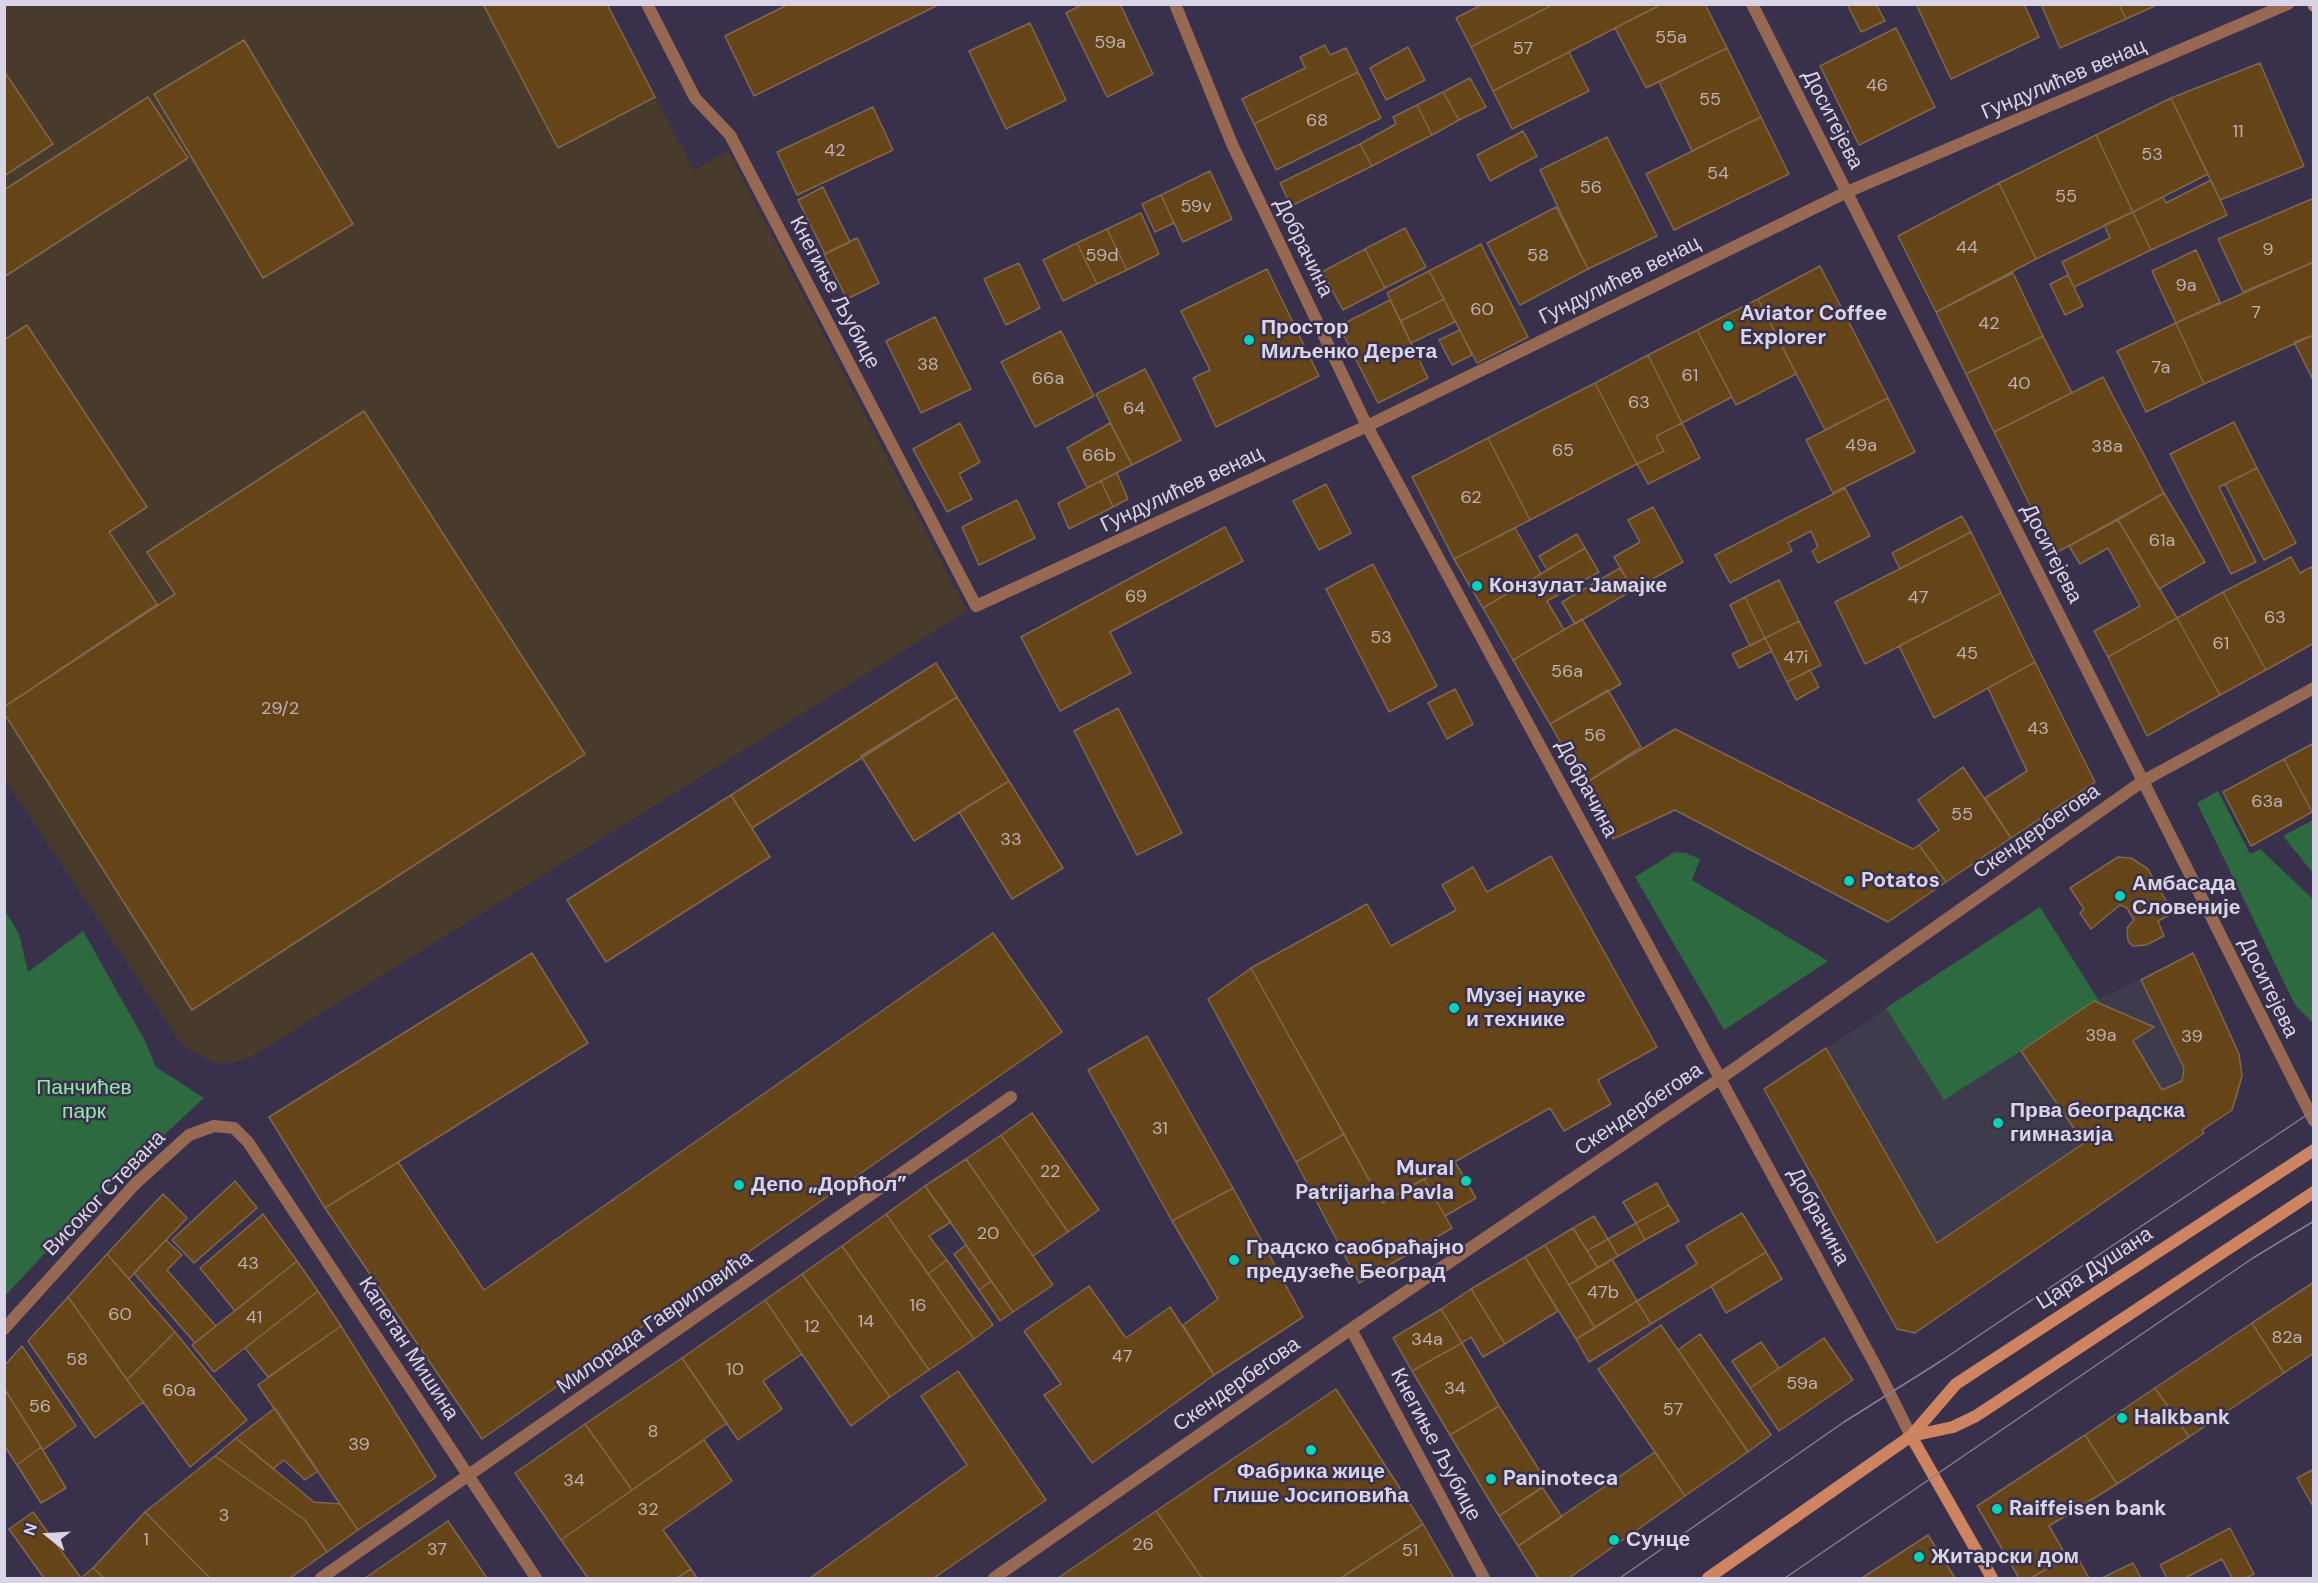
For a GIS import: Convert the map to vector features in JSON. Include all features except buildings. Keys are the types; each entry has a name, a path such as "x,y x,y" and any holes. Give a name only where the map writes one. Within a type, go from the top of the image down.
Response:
{"main road":[{"name":"Цара Душана","path":"1708,1578 1911,1436 1956,1384 2313,1150"},
{"name":"Цара Душана","path":"1911,1436 1953,1427 1976,1416 2313,1192"},
{"name":"Добрачина","path":"1911,1436 1992,1578"}],"street":[{"name":"Кнегиње Љубице","path":"647,4 695,98 730,135 976,606"},
{"name":"Добрачина","path":"1175,4 1232,144 1367,426 1721,1078 1885,1383 1911,1436"},
{"name":"Доситејева","path":"1752,4 2313,1121"},
{"name":"Гундулићев венац","path":"976,606 1367,426 1847,192 2288,4"},
{"name":"Скендербегова","path":"994,1578 1351,1329 1721,1078 2143,781 2313,688"},
{"name":"Милорада Гавриловића","path":"321,1578 1011,1097"},
{"name":"Високог Стевана","path":"4,1329 135,1184 189,1134 214,1126 234,1128 248,1142"},
{"name":"Капетан Мишина","path":"248,1142 536,1578"},
{"name":"Кнегиње Љубице","path":"1351,1329 1484,1578"}],"shaded area":[{"path":"4,5 607,5 694,170 728,151 967,611 248,1059 232,1063 212,1062 188,1049 179,1040 5,779"},
{"name":"Прва београдска гимназија","path":"2040,907 2094,1001 2193,953 2239,1054 2242,1076 2238,1098 2232,1110 2202,1130 2204,1133 1915,1333 1899,1331 1764,1089"}],"green space":[{"path":"2218,791 2250,854 2260,849 2313,899 2313,1023 2295,1005 2197,803"},
{"path":"2314,820 2313,873 2283,836"},
{"path":"1675,852 1686,853 1700,859 1692,880 1828,961 1724,1030 1635,877"},
{"path":"2040,907 2099,1001 1944,1100 1886,1008"},
{"name":"Панчићев парк","path":"4,909 19,934 28,972 83,931 144,1039 156,1067 204,1098 101,1193 5,1296"}],"tram line":[{"path":"1620,1578 1844,1422 1941,1361 2314,1110"},
{"path":"1785,1578 2253,1258 2314,1221"}],"place":[{"name":"Aviator Coffee Explorer","path":"1728,326"},
{"name":"Простор Миљенко Дерета","path":"1249,340"},
{"name":"Конзулат Јамајке","path":"1477,586"},
{"name":"Potatos","path":"1849,881"},
{"name":"Амбасада Словеније","path":"2120,896"},
{"name":"Музеј науке и технике","path":"1454,1008"},
{"name":"Прва београдска гимназија","path":"1998,1123"},
{"name":"Mural Patrijarha Pavla","path":"1466,1181"},
{"name":"Депо „Дорћол”","path":"739,1185"},
{"name":"Градско саобраћајно предузеће Београд","path":"1234,1260"},
{"name":"Halkbank","path":"2122,1418"},
{"name":"Фабрика жице Глише Јосиповића","path":"1311,1450"},
{"name":"Paninoteca","path":"1491,1479"},
{"name":"Raiffeisen bank","path":"1997,1509"},
{"name":"Сунце","path":"1614,1540"},
{"name":"Житарски дом","path":"1919,1557"}]}
